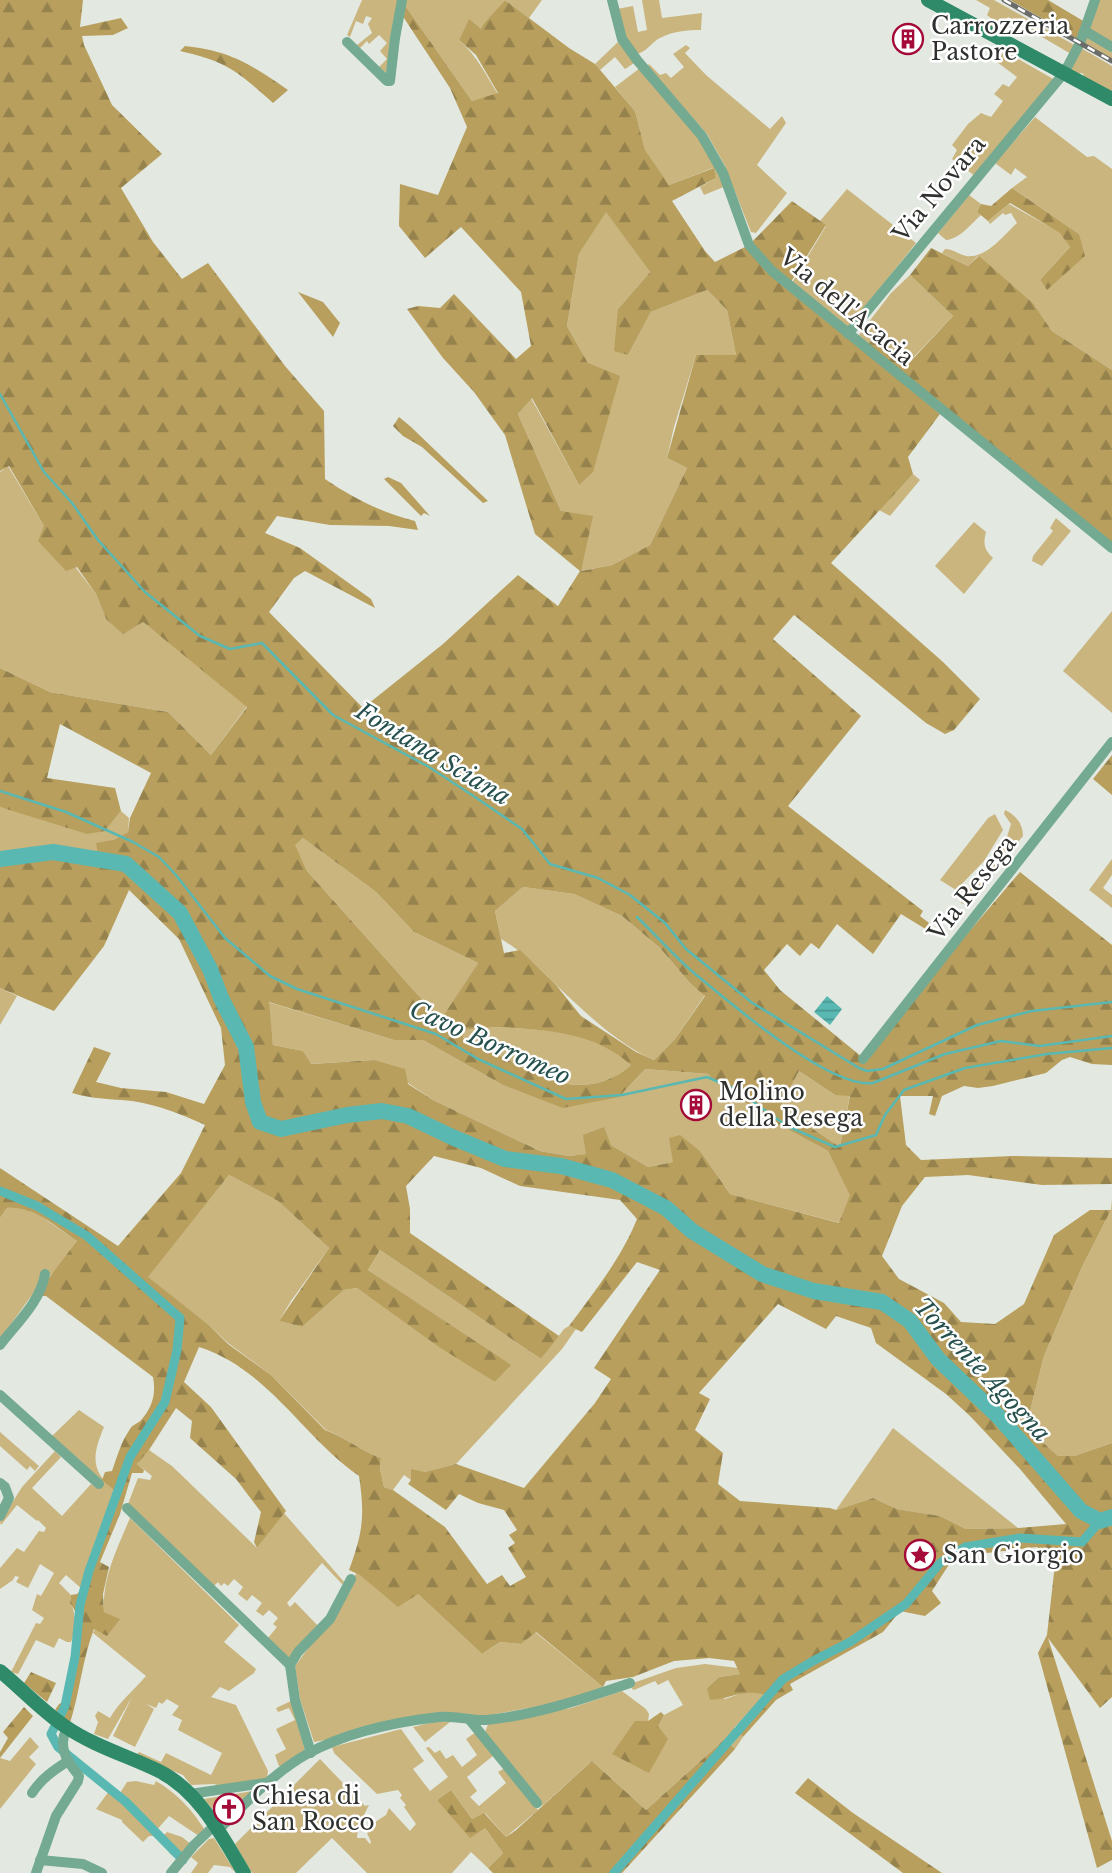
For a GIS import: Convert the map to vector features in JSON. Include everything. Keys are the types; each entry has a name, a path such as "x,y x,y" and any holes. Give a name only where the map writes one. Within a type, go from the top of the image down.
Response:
{"main road":[{"path":"928,0 1112,99"},
{"path":"0,1671 61,1724 160,1771 190,1794 217,1828 244,1873"}],"street":[{"path":"347,42 390,80 402,0"},
{"name":"Via dell'Acacia","path":"612,0 622,39 702,136 718,164 749,245 772,271 1112,548"},
{"name":"Via Novara","path":"848,334 1064,73 1085,31 1095,0"},
{"path":"1085,31 1112,47"},
{"name":"Via Resega","path":"863,1059 1112,742"},
{"path":"0,1345 31,1305 41,1289 45,1274"},
{"path":"0,1395 99,1483"},
{"path":"0,1483 5,1487 9,1498 0,1517"},
{"path":"127,1508 290,1665"},
{"path":"311,1752 295,1700 290,1665 298,1651 330,1619 351,1579"},
{"path":"171,1873 182,1859 265,1783 311,1752 336,1741 380,1728 441,1717 485,1720 574,1703 630,1683"},
{"path":"469,1719 537,1802"},
{"path":"36,1873 56,1816 79,1776 65,1756 61,1724"},
{"path":"32,1793 37,1784 65,1756"},
{"path":"190,1794 265,1783"},
{"path":"40,1860 83,1864 102,1873"}],"shaded area":[{"path":"362,0 399,0 386,73 379,67 387,59 380,51 387,43 379,35 369,44 367,41 360,48 357,45 372,33 368,24 372,18 366,16 363,24 356,21 350,37 347,35"},
{"path":"405,0 505,0 481,30 469,20 459,40 476,59 498,94 472,101 404,4"},
{"path":"505,0 542,0 529,18"},
{"path":"642,0 659,0 662,18 702,13 701,30 670,34 657,40 643,52 635,54 624,39 617,9 633,6 638,32 647,30"},
{"path":"976,0 994,0 1076,46 1071,54 1008,17 998,32 989,25 993,20 987,15 990,8"},
{"path":"1098,0 1112,0 1112,59 1083,43"},
{"path":"619,41 634,63 625,69 615,57 600,70 595,64"},
{"path":"686,45 690,48 685,53 706,75 770,129 782,116 786,123 757,165 787,193 756,233 751,232 724,164 707,134 647,67 649,64 660,75 666,73 671,78 684,67 673,54"},
{"path":"1081,48 1112,66 1112,97 1080,80 1084,75 1076,74 1070,69"},
{"path":"1004,51 1055,80 975,176 952,159 957,150 952,145 968,124 981,113 991,117 1003,101 994,94 1003,84 1009,87 1017,77 997,62"},
{"path":"640,68 699,137 726,186 704,195 700,187 716,178 713,168 669,185 645,151 635,111 615,87"},
{"path":"1035,117 1087,157 1094,156 1112,169 1112,370 1052,331 1033,303 978,256 968,266 942,253 948,249 973,256 987,250 1017,223 1011,213 1003,213 990,224 988,221 1009,204 1061,233 1070,247 1040,280 1047,290 1079,234 1012,188 1027,177 1015,168 1011,175 995,163"},
{"path":"847,189 916,243 845,332 790,286 826,226 820,221"},
{"path":"969,195 981,204 977,212 981,215 961,234 946,240 938,233"},
{"path":"606,211 650,272 618,309 628,355 651,312 707,290 727,310 736,355 696,355 667,458 687,468 650,545 612,565 580,571 561,511 518,414 531,398 579,485 588,363 567,326 579,254"},
{"path":"910,275 953,316 909,362 874,336 865,348 855,340 891,293"},
{"path":"8,466 44,526 96,594 106,619 143,622 247,706 211,755 168,712 50,692 0,668 0,472"},
{"path":"913,474 920,480 890,516 879,510"},
{"path":"1056,518 1071,531 1042,566 1032,561 1033,556 1053,531 1050,528"},
{"path":"974,522 986,532 985,546 993,558 964,594 935,566"},
{"path":"1112,611 1112,713 1063,671"},
{"path":"0,807 105,831 121,811 129,818 128,832 113,840 100,866 48,857 0,855"},
{"path":"1005,810 1018,820 1023,836 966,905 961,903 963,894 1005,843 1011,824 1004,814"},
{"path":"995,814 1003,830 984,861 956,890 940,880 988,818"},
{"path":"303,838 376,892 414,932 478,963 444,1016 435,1014 307,871 294,845"},
{"path":"1112,859 1112,875 1103,888 1112,895 1112,908 1089,890"},
{"path":"523,887 574,894 622,916 660,948 690,983 705,995 675,1039 654,1060 602,1027 529,960 501,939 495,911"},
{"path":"0,988 17,996 0,1025"},
{"path":"268,1002 394,1040 423,1040 501,1084 619,1097 645,1069 708,1074 716,1083 776,1123 828,1151 851,1195 840,1223 730,1194 701,1152 648,1167 611,1145 587,1154 569,1156 540,1151 433,1100 374,1060 310,1064 303,1051 273,1045"},
{"path":"497,1027 551,1031 585,1038 601,1044 632,1064 616,1076 590,1084 552,1080 463,1038 465,1030"},
{"path":"799,1071 835,1095 850,1095 840,1147 780,1107"},
{"path":"229,1175 278,1201 329,1248 279,1321 302,1327 344,1290 357,1288 495,1382 510,1365 368,1270 380,1250 541,1359 564,1329 569,1326 576,1329 562,1349 456,1464 424,1472 411,1480 404,1475 393,1490 384,1487 380,1469 381,1458 326,1430 271,1375 147,1277"},
{"path":"1112,1199 1112,1443 1074,1456 1058,1456 1026,1427 1044,1356 1082,1267 1111,1210"},
{"path":"19,1206 39,1215 77,1241 59,1267 37,1288 0,1339 0,1218 7,1208"},
{"path":"79,1410 104,1427 97,1446 96,1462 101,1477 116,1492 82,1589 66,1575 59,1583 71,1595 70,1603 75,1622 71,1642 59,1638 54,1648 36,1640 18,1674 11,1672 36,1623 40,1624 44,1618 32,1610 37,1594 41,1596 54,1573 40,1564 28,1588 16,1582 19,1577 15,1576 0,1589 0,1568 17,1548 24,1552 39,1531 44,1532 46,1528 17,1505 1,1525 0,1522 22,1487 55,1451 61,1457 32,1488 62,1516 91,1484 96,1488 52,1436"},
{"path":"893,1428 1018,1528 966,1529 940,1516 897,1509 873,1498 836,1510"},
{"path":"0,1432 39,1466 35,1471 30,1466 27,1470 0,1446"},
{"path":"149,1450 172,1466 257,1548 284,1513 345,1583 342,1584 322,1563 287,1603 290,1607 295,1602 319,1627 288,1659 268,1638 277,1627 273,1624 278,1618 269,1610 263,1616 256,1611 262,1603 252,1595 247,1601 238,1594 243,1587 234,1579 228,1586 224,1583 221,1586 218,1582 214,1586 128,1504 138,1478 150,1480 152,1476 137,1464"},
{"path":"130,1518 239,1625 224,1642 256,1669 229,1691 220,1687 211,1697 236,1705 268,1771 267,1779 220,1786 191,1785 183,1775 136,1756 139,1752 161,1762 166,1753 211,1775 222,1753 178,1730 182,1720 172,1715 179,1706 167,1699 162,1704 159,1702 156,1708 146,1704 154,1709 135,1747 113,1736 132,1697 108,1739 94,1734 98,1711 110,1718 146,1676 93,1633 95,1629 119,1620 104,1612 105,1587 111,1564"},
{"path":"356,1573 418,1594 482,1654 500,1642 521,1644 535,1632 603,1687 573,1700 314,1742 300,1699 295,1666 350,1592"},
{"path":"705,1664 738,1668 740,1674 719,1677 707,1688 725,1699 751,1690 765,1695 734,1728 743,1737 735,1749 725,1739 646,1810 592,1761 542,1806 485,1732 489,1722 571,1708 622,1691 646,1709 649,1714 648,1722 658,1726 664,1715 683,1705 668,1680 658,1685 655,1681 634,1690 633,1683 676,1668"},
{"path":"291,1701 305,1750 287,1766 279,1766 275,1755 286,1749 276,1729 295,1720 289,1708 278,1712 276,1708"},
{"path":"438,1721 450,1722 425,1742 413,1727"},
{"path":"401,1729 424,1761 413,1769 430,1791 448,1777 426,1748 429,1747 435,1753 440,1750 446,1759 453,1755 462,1767 477,1755 466,1739 476,1732 494,1755 467,1777 477,1791 470,1797 479,1806 506,1783 498,1772 505,1768 538,1810 506,1837 485,1813 472,1819 451,1790 437,1800 485,1828 503,1853 488,1868 471,1852 452,1873 367,1873 332,1838 296,1873 252,1873 235,1844 320,1759 365,1806 369,1805 358,1827 357,1838 365,1838 370,1844 367,1833 369,1826 386,1815 389,1808 410,1831 416,1824 404,1807 406,1805 398,1790 377,1794 334,1753 332,1747"},
{"path":"30,1737 39,1747 29,1757 36,1764 0,1809 0,1758 10,1761"},
{"path":"156,1781 164,1786 183,1802 205,1830 199,1836 169,1816 155,1832 163,1836 167,1832 182,1837 192,1845 179,1859 169,1853 171,1849 156,1836 149,1836 143,1842 122,1820 96,1809 109,1791 105,1787 108,1782 120,1793 127,1782 154,1785"},
{"path":"253,1791 223,1821 204,1799"},
{"path":"214,1838 236,1873 230,1867 214,1865 208,1873 191,1873 198,1863 191,1857 209,1839"}],"green space":[{"path":"0,0 83,0 80,27 121,18 128,28 113,35 82,36 84,45 112,105 162,154 121,188 153,242 182,279 208,263 285,366 324,411 325,479 368,504 415,521 418,530 389,526 330,525 277,516 265,533 300,548 371,599 375,608 305,571 294,578 269,612 363,708 443,644 518,575 558,606 580,571 535,534 505,435 407,309 418,306 440,308 454,294 516,359 531,346 521,292 461,227 425,258 399,226 400,184 438,195 467,127 450,88 402,15 404,4 472,101 498,93 476,55 459,40 469,19 481,29 505,0 595,64 635,111 645,150 669,185 714,168 716,178 672,201 715,262 749,245 792,201 826,225 789,285 770,273 940,414 908,457 913,474 831,563 943,662 980,699 954,730 945,734 926,723 794,615 773,639 861,716 788,806 923,911 920,916 929,923 932,933 901,914 873,954 837,924 819,949 811,943 800,956 787,944 764,970 780,990 862,1057 1020,872 1112,945 1112,1065 1092,1064 1070,1057 1046,1073 993,1086 964,1086 942,1096 935,1116 929,1114 933,1096 900,1096 906,1145 921,1160 1012,1156 1112,1158 1112,1184 1042,1185 968,1175 925,1177 902,1206 882,1256 899,1279 944,1303 961,1322 995,1324 1024,1304 1054,1235 1090,1210 1111,1210 1082,1267 1044,1356 1026,1427 1058,1456 1074,1456 1112,1443 1112,1697 1100,1708 1048,1638 1112,1841 1112,1860 1097,1868 1038,1653 1047,1635 1055,1564 1037,1547 962,1556 948,1566 932,1591 941,1603 925,1616 900,1611 883,1632 790,1684 793,1690 776,1700 743,1737 734,1729 765,1695 744,1693 710,1700 707,1688 719,1677 740,1674 734,1661 709,1658 674,1661 633,1677 606,1681 603,1687 536,1632 521,1644 500,1642 482,1654 418,1594 398,1607 360,1575 349,1570 362,1524 359,1476 339,1460 265,1387 223,1357 199,1347 184,1382 211,1407 286,1511 257,1548 254,1542 261,1512 236,1479 190,1438 192,1421 176,1408 137,1464 144,1470 143,1473 132,1473 120,1514 100,1562 109,1567 103,1594 104,1612 120,1619 107,1636 94,1629 70,1723 55,1710 65,1701 76,1657 82,1612 75,1611 70,1603 71,1595 82,1589 116,1492 102,1480 105,1472 112,1471 130,1429 149,1409 154,1383 153,1377 46,1296 40,1296 48,1279 77,1241 44,1218 26,1210 7,1208 0,1218 0,1168 118,1246 181,1173 205,1125 151,1105 72,1093 94,1047 111,1053 96,1082 121,1088 166,1092 204,1104 225,1065 221,1028 179,939 129,890 104,946 54,1011 0,988 0,855 48,857 100,865 96,843 113,840 128,832 130,818 151,773 60,724 47,778 115,788 121,811 105,831 87,834 0,807 0,668 50,692 168,712 211,755 247,707 143,622 123,634 106,619 96,594 77,567 66,571 38,541 44,526 9,466 0,471","holes":["606,212 650,272 618,309 614,351 628,355 651,312 707,290 727,310 736,355 696,355 667,458 687,468 650,545 612,565 581,571 593,516 561,511 518,414 532,398 579,485 593,472 620,376 588,363 567,326 579,254","303,838 376,892 414,932 478,963 444,1015 435,1014 307,871 295,845","523,887 574,894 622,916 660,948 705,996 675,1039 654,1060 636,1052 581,1016 556,985 520,950 504,953 495,911","269,1002 394,1040 423,1040 501,1084 563,1108 619,1097 645,1069 708,1074 716,1083 776,1123 828,1151 850,1195 839,1223 730,1194 701,1152 680,1135 669,1138 673,1162 648,1167 611,1145 604,1127 583,1135 586,1154 569,1156 540,1151 433,1100 408,1084 405,1069 374,1060 311,1064 303,1051 273,1045","497,1027 551,1031 601,1045 631,1065 609,1079 590,1084 571,1084 534,1073 463,1038 465,1030","799,1071 835,1095 850,1096 840,1147 780,1107","434,1156 481,1168 520,1186 620,1200 637,1219 615,1261 569,1326 582,1332 637,1262 660,1270 594,1368 611,1379 595,1403 524,1488 456,1464 424,1472 411,1469 411,1480 408,1484 446,1510 459,1494 478,1503 504,1510 517,1530 509,1535 515,1543 508,1548 526,1577 510,1586 502,1575 487,1584 445,1527 393,1490 384,1487 380,1469 381,1458 325,1430 271,1375 228,1344 209,1325 148,1277 229,1175 278,1201 329,1248 279,1321 302,1327 344,1290 357,1288 439,1347 495,1382 511,1365 368,1270 380,1250 541,1359 559,1336 410,1233 406,1186","778,1304 826,1329 836,1316 871,1328 876,1343 946,1394 970,1416 1020,1469 1066,1524 966,1529 940,1516 897,1509 873,1498 836,1510 740,1501 718,1484 723,1453 695,1430 710,1399 699,1393"]},
{"path":"1010,0 1048,0 1085,22 1079,40"},
{"path":"185,46 215,51 240,60 288,90 273,103 231,69 210,59 180,51"},
{"path":"1012,188 1079,234 1085,256 1047,290 1040,280 1070,247 1060,233 1010,203 988,221 977,212 981,204 991,206"},
{"path":"931,248 968,266 979,256 1033,303 1052,331 1112,370 1112,545 868,344 874,336 910,362 953,316 910,275"},
{"path":"298,292 323,302 340,323 333,337"},
{"path":"399,417 488,501 483,503 422,447 403,436 393,426"},
{"path":"388,477 401,483 430,516 424,513 421,516 384,479"},
{"path":"1112,755 1112,795 1093,779"},
{"path":"31,1672 56,1683 47,1702 24,1683"},
{"path":"24,1707 33,1716 0,1758 0,1752 8,1738 3,1732"},
{"path":"661,1712 664,1715 658,1726 668,1739 649,1773 612,1754 635,1721 648,1721"},
{"path":"725,1739 735,1749 622,1873 493,1873 488,1868 503,1853 485,1828 470,1838 437,1800 451,1790 472,1819 484,1813 506,1837 592,1761 646,1810"},
{"path":"808,1778 853,1813 942,1873 903,1873 795,1793"}],"water":[{"path":"827,996 842,1009 830,1025 814,1012"}],"waterway":[{"name":"Fontana Sciana","path":"0,394 44,472 72,503 98,540 145,592 200,636 230,649 262,643 333,715 429,767 522,829 550,864 598,878 630,895 665,923 686,949 751,1002 859,1068 867,1071 883,1069 977,1025 1032,1011 1112,1002"},
{"name":"Cavo Borromeo","path":"0,791 66,812 133,842 159,857 225,938 270,976 297,989 436,1034 478,1059 566,1099 622,1095 707,1077 735,1089 787,1126 835,1147 876,1135 885,1115 904,1090 965,1068 1047,1054 1112,1048"},
{"name":"Torrente Agogna","path":"0,859 53,852 126,864 180,913 210,969 221,998 246,1047 253,1102 260,1122 281,1129 347,1115 382,1111 408,1116 505,1159 561,1166 612,1180 666,1208 692,1231 762,1274 814,1291 882,1302 910,1321 938,1359 999,1417 1081,1511 1100,1521 1112,1517"},
{"path":"637,917 687,966 780,1041 832,1072 854,1081 873,1083 945,1054 1001,1041 1040,1046 1112,1036"},
{"path":"0,1191 37,1206 87,1236 180,1318 177,1350 165,1402 130,1457 89,1571 80,1605 75,1657 65,1706 51,1734 58,1747 126,1802 183,1860"},
{"path":"614,1873 783,1679 850,1642 906,1604 940,1563 965,1547 1020,1538 1082,1542 1100,1521"}],"railway":[{"path":"1004,0 1112,61"}],"place":[{"name":"Carrozzeria Pastore","path":"908,39"},
{"name":"Molino della Resega","path":"696,1105"},
{"name":"San Giorgio","path":"920,1555"},
{"name":"Chiesa di San Rocco","path":"229,1809"}]}
